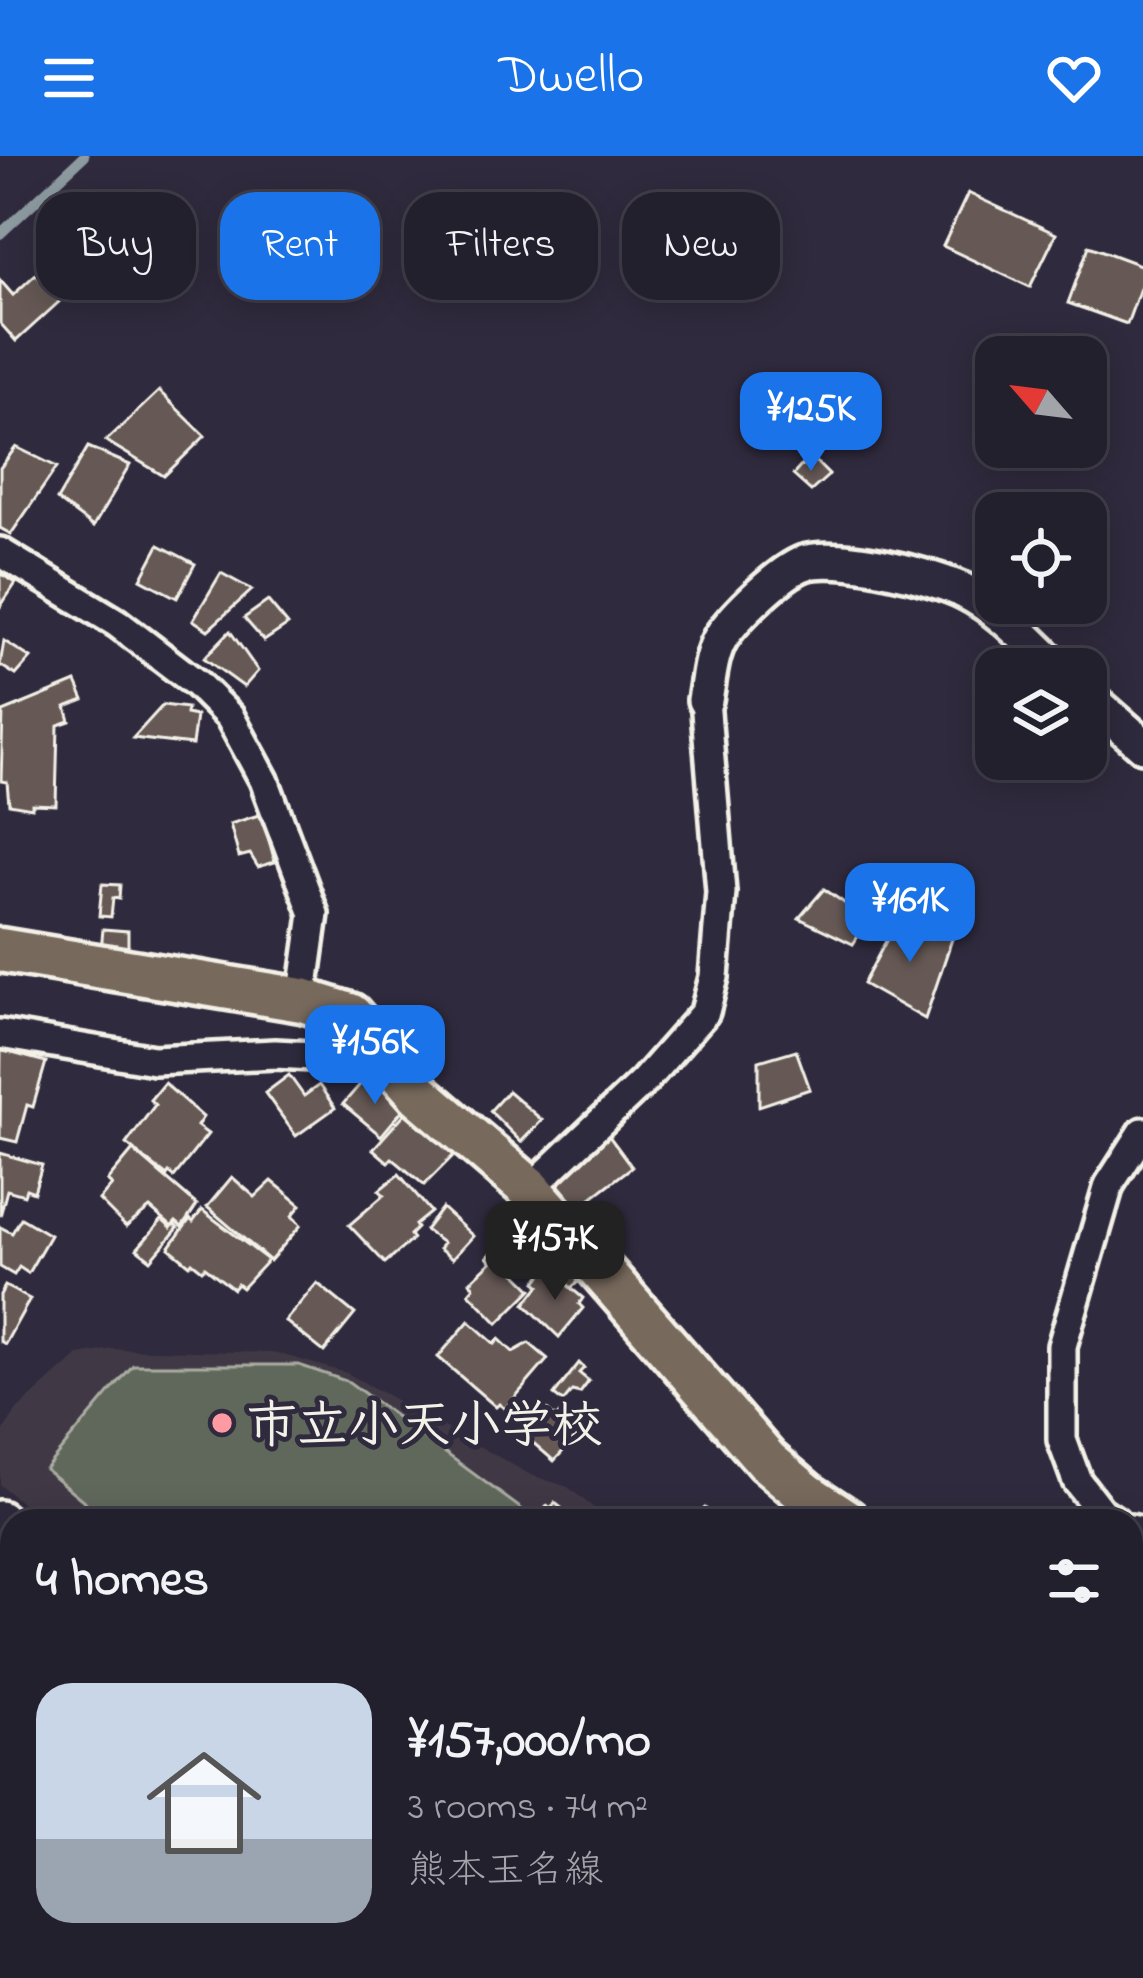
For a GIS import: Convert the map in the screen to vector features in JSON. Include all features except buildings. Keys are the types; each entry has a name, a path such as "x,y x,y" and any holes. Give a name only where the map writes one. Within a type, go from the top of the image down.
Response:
{"main road":[{"path":"0,950 302,1000 350,1015 419,1094 530,1189 767,1461 829,1509"}],"street":[{"path":"0,552 117,623 197,684 230,717 265,780 314,914 302,1000"},
{"path":"530,1189 644,1081 705,1012 714,977 721,892 705,700 721,638 766,590 802,564 829,560 873,564 963,590 994,608 1036,648"},
{"path":"1107,716 1143,745"},
{"path":"0,1034 154,1060 275,1054 388,1060"},
{"path":"1099,1509 1077,1480 1062,1440 1062,1346 1109,1185 1143,1132"}],"shaded area":[{"name":"市立小天小学校","path":"113,1349 277,1353 347,1373 531,1475 568,1487 595,1509 29,1509 0,1485 0,1436 17,1410 78,1355"}],"green space":[{"name":"市立小天小学校","path":"133,1365 299,1365 349,1382 522,1509 93,1509 45,1469"}],"waterway":[{"path":"0,234 84,156"}],"place":[{"name":"市立小天小学校","path":"222,1423"}]}
